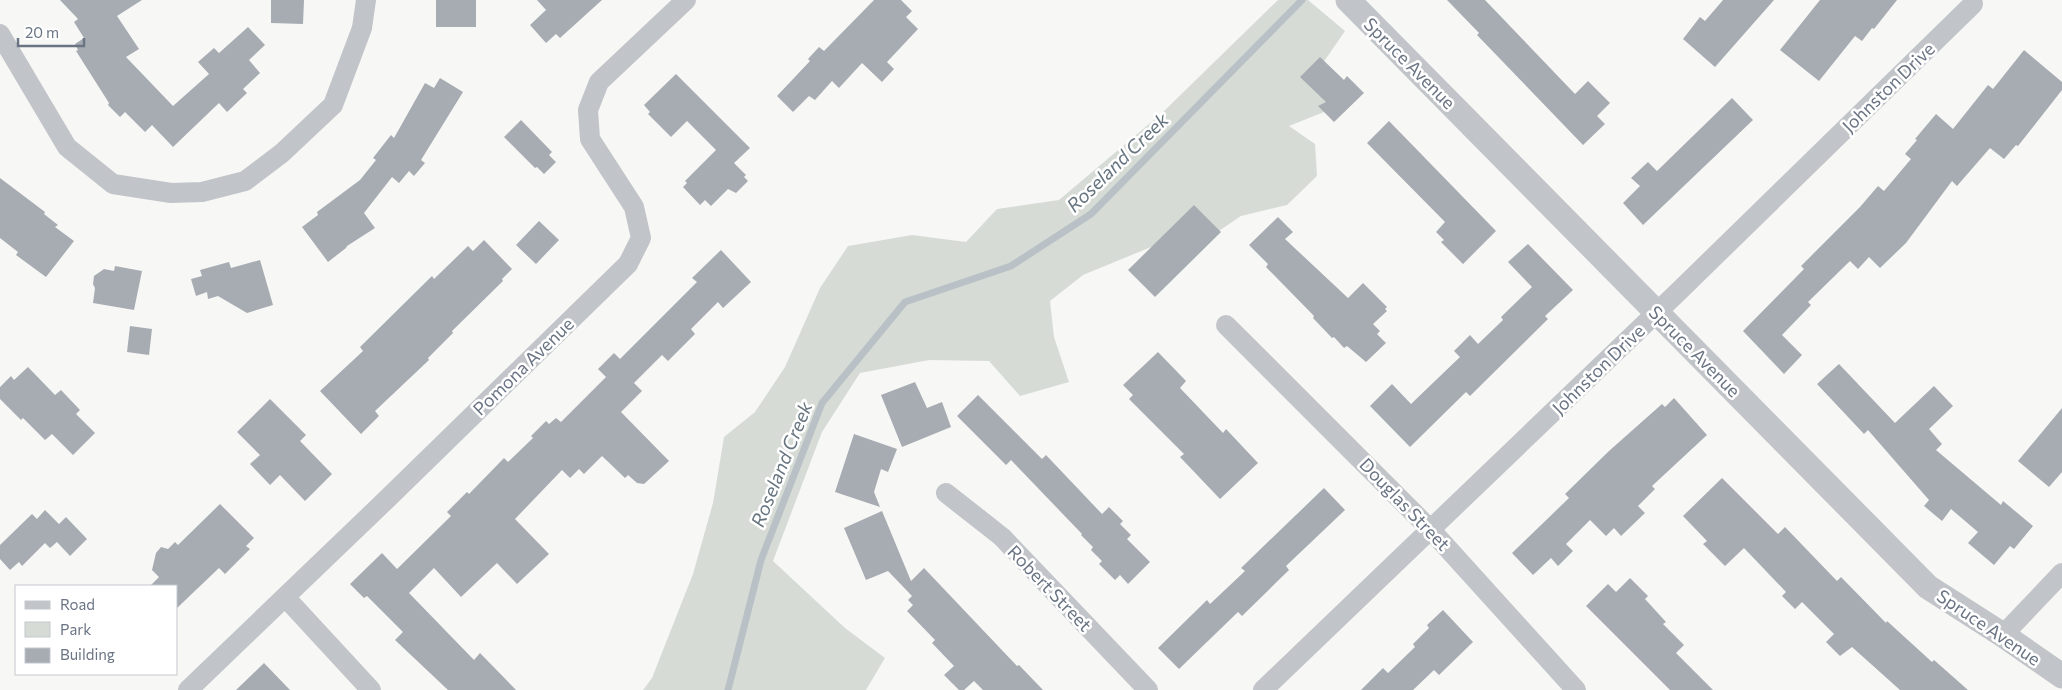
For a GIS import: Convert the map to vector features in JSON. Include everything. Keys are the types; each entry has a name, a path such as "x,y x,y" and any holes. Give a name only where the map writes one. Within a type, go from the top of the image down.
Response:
{"street":[{"path":"0,34 68,147 113,184 171,193 202,192 245,181 282,153 333,105 362,28 366,0"},
{"name":"Pomona Avenue","path":"188,690 286,598 628,264 641,238 634,207 590,139 588,110 599,82 686,0"},
{"name":"Spruce Avenue","path":"1348,0 1928,587 2003,635 2062,676"},
{"name":"Johnston Drive","path":"1263,690 1431,530 1973,4"},
{"name":"Douglas Street","path":"1226,325 1431,530 1576,690"},
{"name":"Robert Street","path":"946,493 1002,537 1148,690"},
{"path":"2003,635 2062,573"},
{"path":"286,598 371,690"}],"green space":[{"path":"1278,0 1308,0 1345,31 1323,63 1330,81 1324,112 1289,126 1315,144 1317,176 1287,205 1241,216 1192,249 1151,247 1083,275 1050,301 1054,337 1069,382 1020,396 989,361 929,360 860,373 822,432 773,561 845,628 885,658 866,690 643,690 652,678 693,574 713,503 724,437 755,412 785,367 820,288 848,246 912,235 966,242 997,209 1059,200 1162,113"}],"building":[{"path":"60,0 142,0 117,16 139,49 126,57 173,106 209,74 198,62 214,48 219,53 248,27 265,45 249,60 260,73 243,89 247,93 227,112 219,103 173,147 152,125 145,132 125,112 120,117 108,105 109,103 76,51 78,50 75,44 84,38 74,22 78,19"},
{"path":"271,0 304,0 303,24 271,23"},
{"path":"436,0 476,0 476,27 436,27"},
{"path":"537,0 602,0 560,38 556,34 546,43 530,25 546,10"},
{"path":"874,0 901,0 912,11 906,17 918,29 887,62 894,69 882,82 862,63 839,88 832,81 815,100 809,96 793,112 777,96 810,61 808,59 819,47 824,51"},
{"path":"1447,0 1485,0 1575,94 1588,81 1610,103 1597,116 1605,124 1583,145 1477,35 1479,33"},
{"path":"1723,0 1774,0 1715,67 1683,39 1700,17 1705,21"},
{"path":"1820,0 1897,0 1862,41 1855,36 1819,81 1780,50"},
{"path":"2024,50 2062,82 2062,90 2018,146 2016,145 2004,159 1990,148 1957,186 1952,181 1906,243 1880,268 1869,257 1858,269 1850,261 1808,302 1811,305 1782,335 1802,355 1784,374 1743,331 1804,269 1801,266 1860,207 1878,186 1884,191 1911,159 1905,154 1936,114 1953,129 1988,85 1993,89"},
{"path":"1320,57 1344,80 1347,76 1364,93 1334,122 1318,106 1326,102 1300,77"},
{"path":"676,74 750,148 734,163 746,175 744,177 748,181 736,193 728,189 711,206 705,200 700,205 683,187 687,183 685,181 716,150 687,121 671,137 648,114 650,112 644,105"},
{"path":"440,78 463,92 421,160 425,163 414,176 409,171 399,183 392,177 364,213 375,228 347,246 328,262 302,227 318,215 317,212 360,180 376,160 373,158 391,135 394,138 425,83 434,88"},
{"path":"1732,98 1753,120 1643,225 1623,203 1640,186 1631,178 1648,162 1657,171"},
{"path":"521,120 552,152 549,155 556,162 544,174 537,167 535,168 504,137"},
{"path":"1389,121 1496,231 1463,264 1441,242 1444,240 1436,232 1445,222 1367,143"},
{"path":"0,178 45,212 44,214 58,225 55,227 74,241 46,277 16,255 18,252 0,238"},
{"path":"1194,205 1221,232 1155,297 1128,270"},
{"path":"1278,217 1293,232 1285,239 1348,298 1363,283 1387,307 1385,309 1387,311 1373,324 1380,331 1377,334 1386,343 1366,362 1347,346 1344,348 1334,337 1332,338 1313,318 1314,316 1266,267 1268,264 1249,245"},
{"path":"539,221 559,240 536,264 516,245"},
{"path":"484,240 512,269 502,279 503,281 452,331 453,333 428,358 429,360 375,411 379,416 361,434 320,391 363,351 360,347 432,276 434,279 468,246 473,251"},
{"path":"1528,244 1573,290 1545,316 1548,319 1470,396 1466,392 1410,447 1370,406 1392,384 1411,404 1460,357 1454,351 1470,335 1478,344 1503,320 1501,317 1532,287 1508,262"},
{"path":"721,250 751,282 723,308 718,302 691,329 695,334 668,361 662,355 634,383 642,391 621,412 669,461 644,484 637,483 628,475 625,478 602,456 584,474 579,469 570,478 562,470 515,519 549,554 517,584 497,563 461,597 434,568 409,593 474,660 480,653 516,690 448,690 395,640 403,632 367,596 364,598 350,584 382,553 397,569 451,516 447,512 467,492 469,494 504,458 508,462 533,438 531,436 546,421 549,424 556,418 561,422 606,377 598,369 614,353 620,359 697,282 692,278"},
{"path":"260,260 273,305 247,313 218,296 208,299 207,292 196,296 191,279 202,276 200,270 229,262 231,268"},
{"path":"115,266 142,271 134,310 93,303 94,276 104,269 114,271"},
{"path":"130,326 152,329 149,355 127,352"},
{"path":"1158,352 1186,381 1180,388 1223,433 1226,429 1258,463 1220,499 1180,457 1184,454 1129,399 1133,395 1123,385"},
{"path":"1839,364 1895,423 1934,386 1953,406 1929,429 1942,444 1936,450 2001,505 2003,501 2033,526 2014,549 2010,546 1994,565 1968,543 1978,532 1951,509 1942,521 1924,506 1929,500 1868,430 1864,434 1817,384"},
{"path":"28,367 55,395 61,390 80,410 76,414 95,433 73,455 52,434 45,440 0,399 0,387 11,376 14,380"},
{"path":"915,382 927,408 942,402 951,427 902,447 881,395"},
{"path":"978,395 1042,459 1046,455 1102,514 1109,507 1123,521 1120,524 1131,535 1127,539 1150,562 1128,584 1120,575 1115,580 1099,564 1102,561 1091,550 1093,547 1082,534 1011,460 1006,465 957,416"},
{"path":"1674,398 1707,435 1652,486 1655,489 1638,506 1645,513 1621,536 1614,528 1606,536 1590,520 1566,544 1573,551 1558,566 1551,558 1533,575 1512,553 1569,498 1565,494 1609,451 1662,404 1665,407"},
{"path":"270,399 306,435 300,441 332,474 305,501 280,475 270,485 250,464 260,455 237,432"},
{"path":"2062,408 2062,472 2049,487 2018,461"},
{"path":"854,434 897,449 888,472 881,469 874,492 880,507 835,492"},
{"path":"1722,478 1778,534 1785,527 1837,581 1841,577 1886,623 1887,621 1932,662 1934,660 1968,690 1900,690 1852,647 1840,656 1826,642 1834,634 1802,602 1795,609 1782,596 1786,592 1744,548 1725,566 1703,544 1707,541 1683,516"},
{"path":"1324,488 1345,510 1286,566 1289,570 1242,616 1238,612 1179,669 1158,648 1207,600 1210,604 1245,571 1241,568"},
{"path":"220,504 254,538 246,546 250,549 225,574 219,568 178,607 178,585 151,585 159,577 152,570 156,553 161,547 168,549 175,542 178,545"},
{"path":"45,510 59,524 66,517 87,539 70,556 57,542 50,548 45,543 22,566 19,562 10,570 0,559 0,545 32,514 37,519"},
{"path":"882,511 911,581 924,568 1017,666 1019,665 1043,690 983,690 974,681 964,690 959,690 944,675 954,666 932,643 935,640 907,611 913,605 908,600 912,596 888,571 866,580 844,528"},
{"path":"1630,578 1648,596 1645,599 1666,622 1663,624 1684,645 1676,653 1713,690 1670,690 1586,606 1608,584 1616,592"},
{"path":"1443,610 1473,642 1439,675 1434,670 1413,690 1361,690 1383,668 1388,673 1415,647 1413,644 1429,628 1427,625"},
{"path":"264,663 290,690 236,690"}],"waterway":[{"name":"Roseland Creek","path":"728,690 761,560 822,403 905,302 1011,266 1091,214 1302,0"}]}
